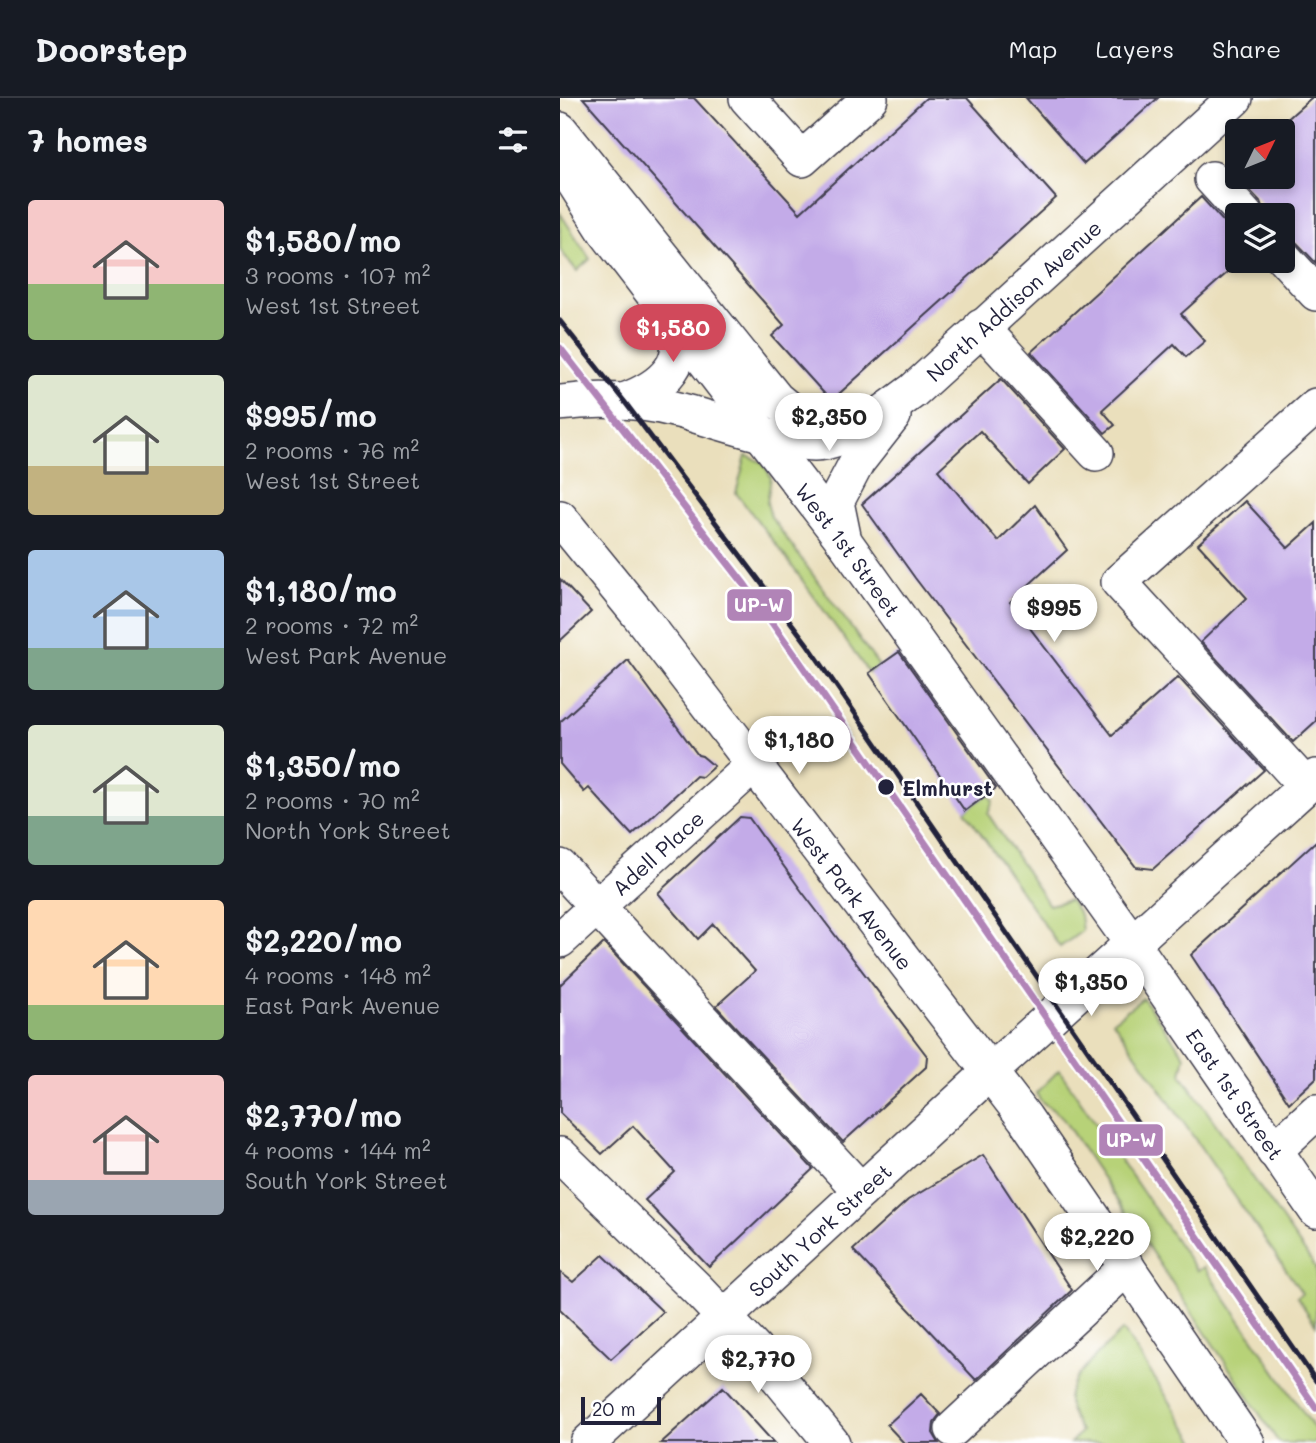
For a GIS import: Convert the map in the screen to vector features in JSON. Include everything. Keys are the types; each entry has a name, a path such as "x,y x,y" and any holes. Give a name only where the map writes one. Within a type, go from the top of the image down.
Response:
{"street":[{"path":"747,98 802,159 870,98"},
{"name":"North Addison Avenue","path":"560,403 601,399 675,409 806,442 823,442 867,425 913,391 1235,98"},
{"path":"560,130 776,399 804,422 839,436"},
{"name":"West 1st Street","path":"560,160 606,232 844,541 1132,943"},
{"path":"1212,179 1234,203"},
{"path":"1295,270 1316,293"},
{"path":"624,401 656,386 676,362 680,345 666,309"},
{"path":"981,327 1096,453"},
{"path":"844,541 836,502 843,485 869,446 913,391"},
{"path":"1311,782 1119,582 1316,406"},
{"name":"West Park Avenue","path":"560,518 755,764 1025,1118 1247,1443"},
{"name":"Adell Place","path":"560,940 755,764"},
{"name":"South York Street","path":"588,1443 990,1072 1311,782"},
{"path":"560,867 861,1191"},
{"name":"East 1st Street","path":"1132,943 1316,1210"},
{"path":"1275,1151 1316,1112"},
{"path":"560,1155 724,1317 775,1371 832,1443"},
{"path":"953,1429 1127,1267"}],"green space":[{"path":"560,213 590,259 577,271 560,250"},
{"path":"746,456 762,462 771,477 767,503 771,517 879,666 869,673 736,493"},
{"path":"988,794 993,801 988,814 1049,905 1070,900 1080,915 1082,931 1060,947 965,811"},
{"path":"1143,998 1185,1056 1181,1074 1316,1268 1316,1325 1297,1297 1302,1293 1113,1021"},
{"path":"1059,1070 1197,1271 1204,1267 1316,1431 1316,1443 1279,1443 1061,1116 1041,1101 1036,1093"},
{"path":"1123,1330 1197,1443 1070,1443 1081,1432 1068,1401 1074,1382"}],"building":[{"path":"583,98 694,98 800,213 926,98 967,98 1056,198 831,401 772,336 784,325"},
{"path":"1026,98 1158,98 1084,164"},
{"path":"1311,98 1316,98 1316,263 1295,242 1295,203 1261,203 1248,189 1295,189 1295,119 1287,119"},
{"path":"1201,197 1225,223 1227,273 1181,314 1205,341 1186,357 1174,344 1102,410 1115,425 1105,433 1031,352"},
{"path":"1001,379 1065,449 1028,484 980,431 938,470 998,541 1035,505 1067,550 1010,602 1112,735 1178,677 1264,770 1153,869 1136,867 915,578 862,504"},
{"path":"1245,501 1288,548 1316,523 1316,721 1293,742 1201,642 1247,598 1198,544"},
{"path":"560,579 591,612 560,641"},
{"path":"899,652 996,788 965,811 869,673"},
{"path":"628,660 698,755 714,766 702,777 696,776 632,835 589,788 584,792 560,764 560,722"},
{"path":"740,817 749,818 927,1056 926,1067 843,1142 716,1006 755,971 713,924 698,939 658,893"},
{"path":"1316,841 1316,1078 1289,1103 1191,955"},
{"path":"604,943 813,1169 709,1267 645,1200 675,1172 633,1126 602,1154 560,1113 560,985"},
{"path":"983,1155 1072,1290 976,1380 853,1250 908,1200"},
{"path":"603,1255 663,1312 611,1359 560,1310 560,1272 573,1282"},
{"path":"723,1387 774,1443 661,1443"},
{"path":"921,1394 940,1414 934,1422 933,1433 939,1443 904,1443 887,1425"}],"railway":[{"path":"560,321 624,401 808,645 1316,1381"}],"transit line":[{"name":"UP-W","path":"560,348 745,585 795,655 1316,1408"}],"place":[{"name":"Elmhurst","path":"886,787"}]}
